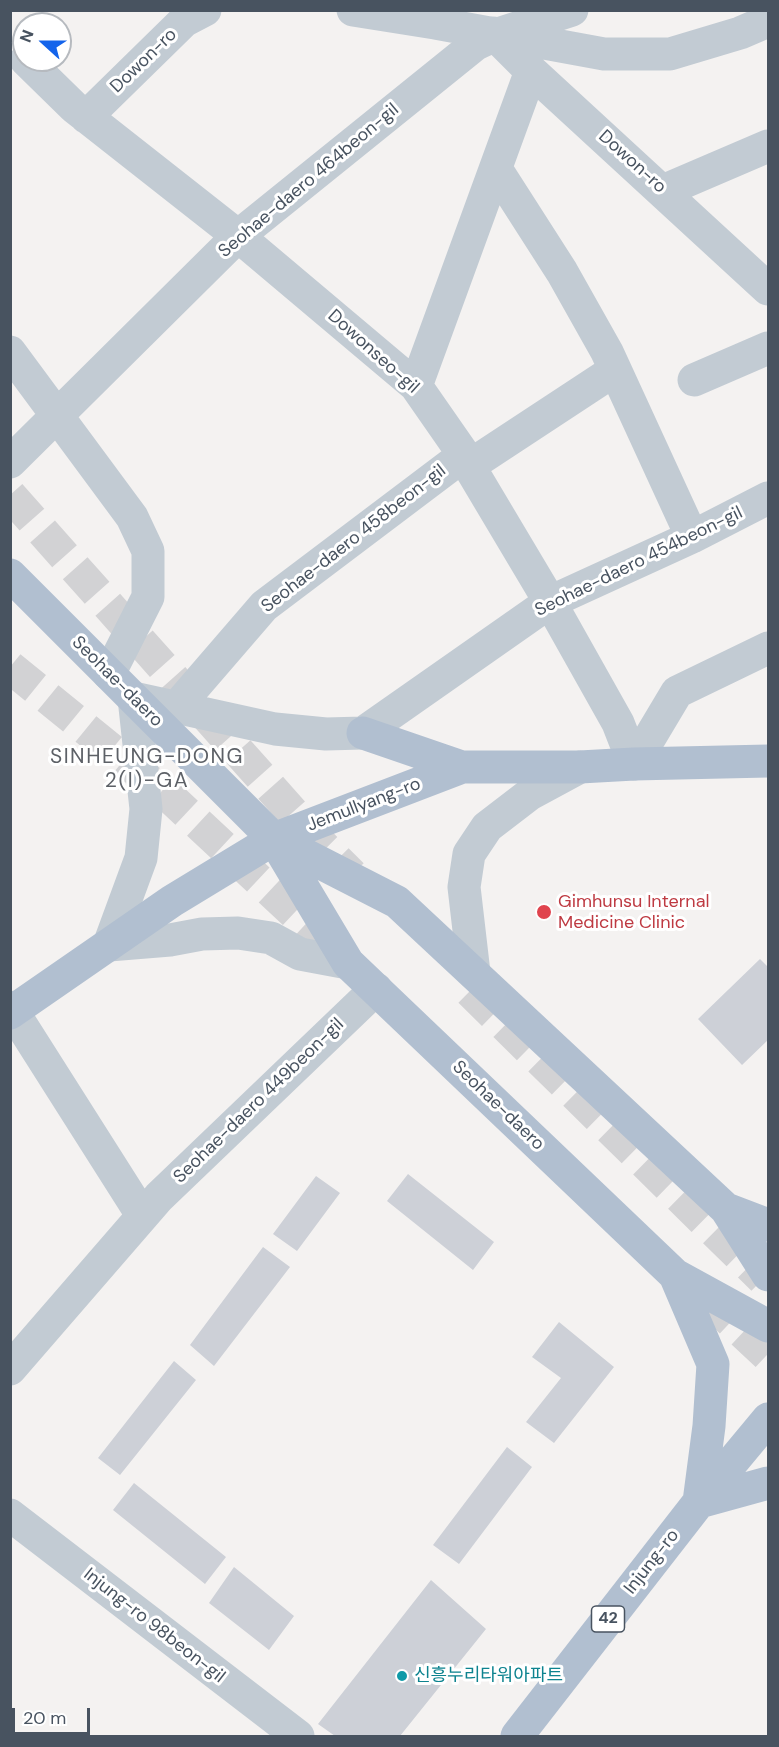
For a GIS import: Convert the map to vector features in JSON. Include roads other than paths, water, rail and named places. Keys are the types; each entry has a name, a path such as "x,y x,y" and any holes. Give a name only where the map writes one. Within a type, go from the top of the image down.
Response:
{"main road":[{"name":"Seohae-daero","path":"10,575 274,839 348,963 675,1275 768,1326"},
{"path":"363,733 462,767"},
{"name":"Jemullyang-ro","path":"11,1011 172,901 274,839 462,767 580,767 768,761"},
{"name":"Seohae-daero","path":"274,839 397,902 726,1209 768,1275"},
{"path":"726,1209 768,1225"},
{"path":"675,1275 713,1364 709,1426 699,1502 768,1483"},
{"name":"Injung-ro","path":"517,1737 699,1502 768,1419"}],"street":[{"name":"Dowon-ro","path":"86,117 184,21 205,10"},
{"path":"353,10 604,54 670,54 741,33 768,21"},
{"name":"Dowon-ro","path":"467,10 768,288"},
{"name":"Seohae-daero 464beon-gil","path":"10,462 58,417 238,236 476,44 495,35 572,10"},
{"path":"416,387 531,71"},
{"name":"Dowonseo-gil","path":"39,72 86,117 238,236 416,387 466,460 550,602 618,723 634,764"},
{"path":"663,191 768,146"},
{"path":"496,169 562,272 607,352 692,537"},
{"path":"694,380 768,348"},
{"path":"10,352 132,517 148,551 148,597 109,674"},
{"name":"Seohae-daero 458beon-gil","path":"176,708 264,606 466,460 615,370"},
{"name":"Seohae-daero 454beon-gil","path":"363,733 550,602 692,537 768,498"},
{"path":"634,764 677,692 768,648"},
{"path":"348,963 300,954 271,938 238,933 202,934 170,940 109,945 141,858 146,809 134,698 275,729 326,734 363,733"},
{"path":"474,973 464,887 469,854 487,826 530,794 580,767"},
{"name":"Seohae-daero 449beon-gil","path":"10,1369 142,1215 376,989"},
{"path":"11,1011 142,1215"},
{"name":"Injung-ro 98beon-gil","path":"10,1515 298,1737"}],"tunnel":[{"path":"10,495 319,842 352,875"},
{"path":"10,667 173,800 336,952"},
{"path":"470,991 763,1279"},
{"path":"707,1299 768,1356"}],"place":[{"name":"Gimhunsu Internal Medicine Clinic","path":"544,912"},
{"name":"신흥누리타워아파트","path":"402,1676"}],"district":[{"name":"SINHEUNG-DONG 2(I)-GA","path":"147,769"}]}
